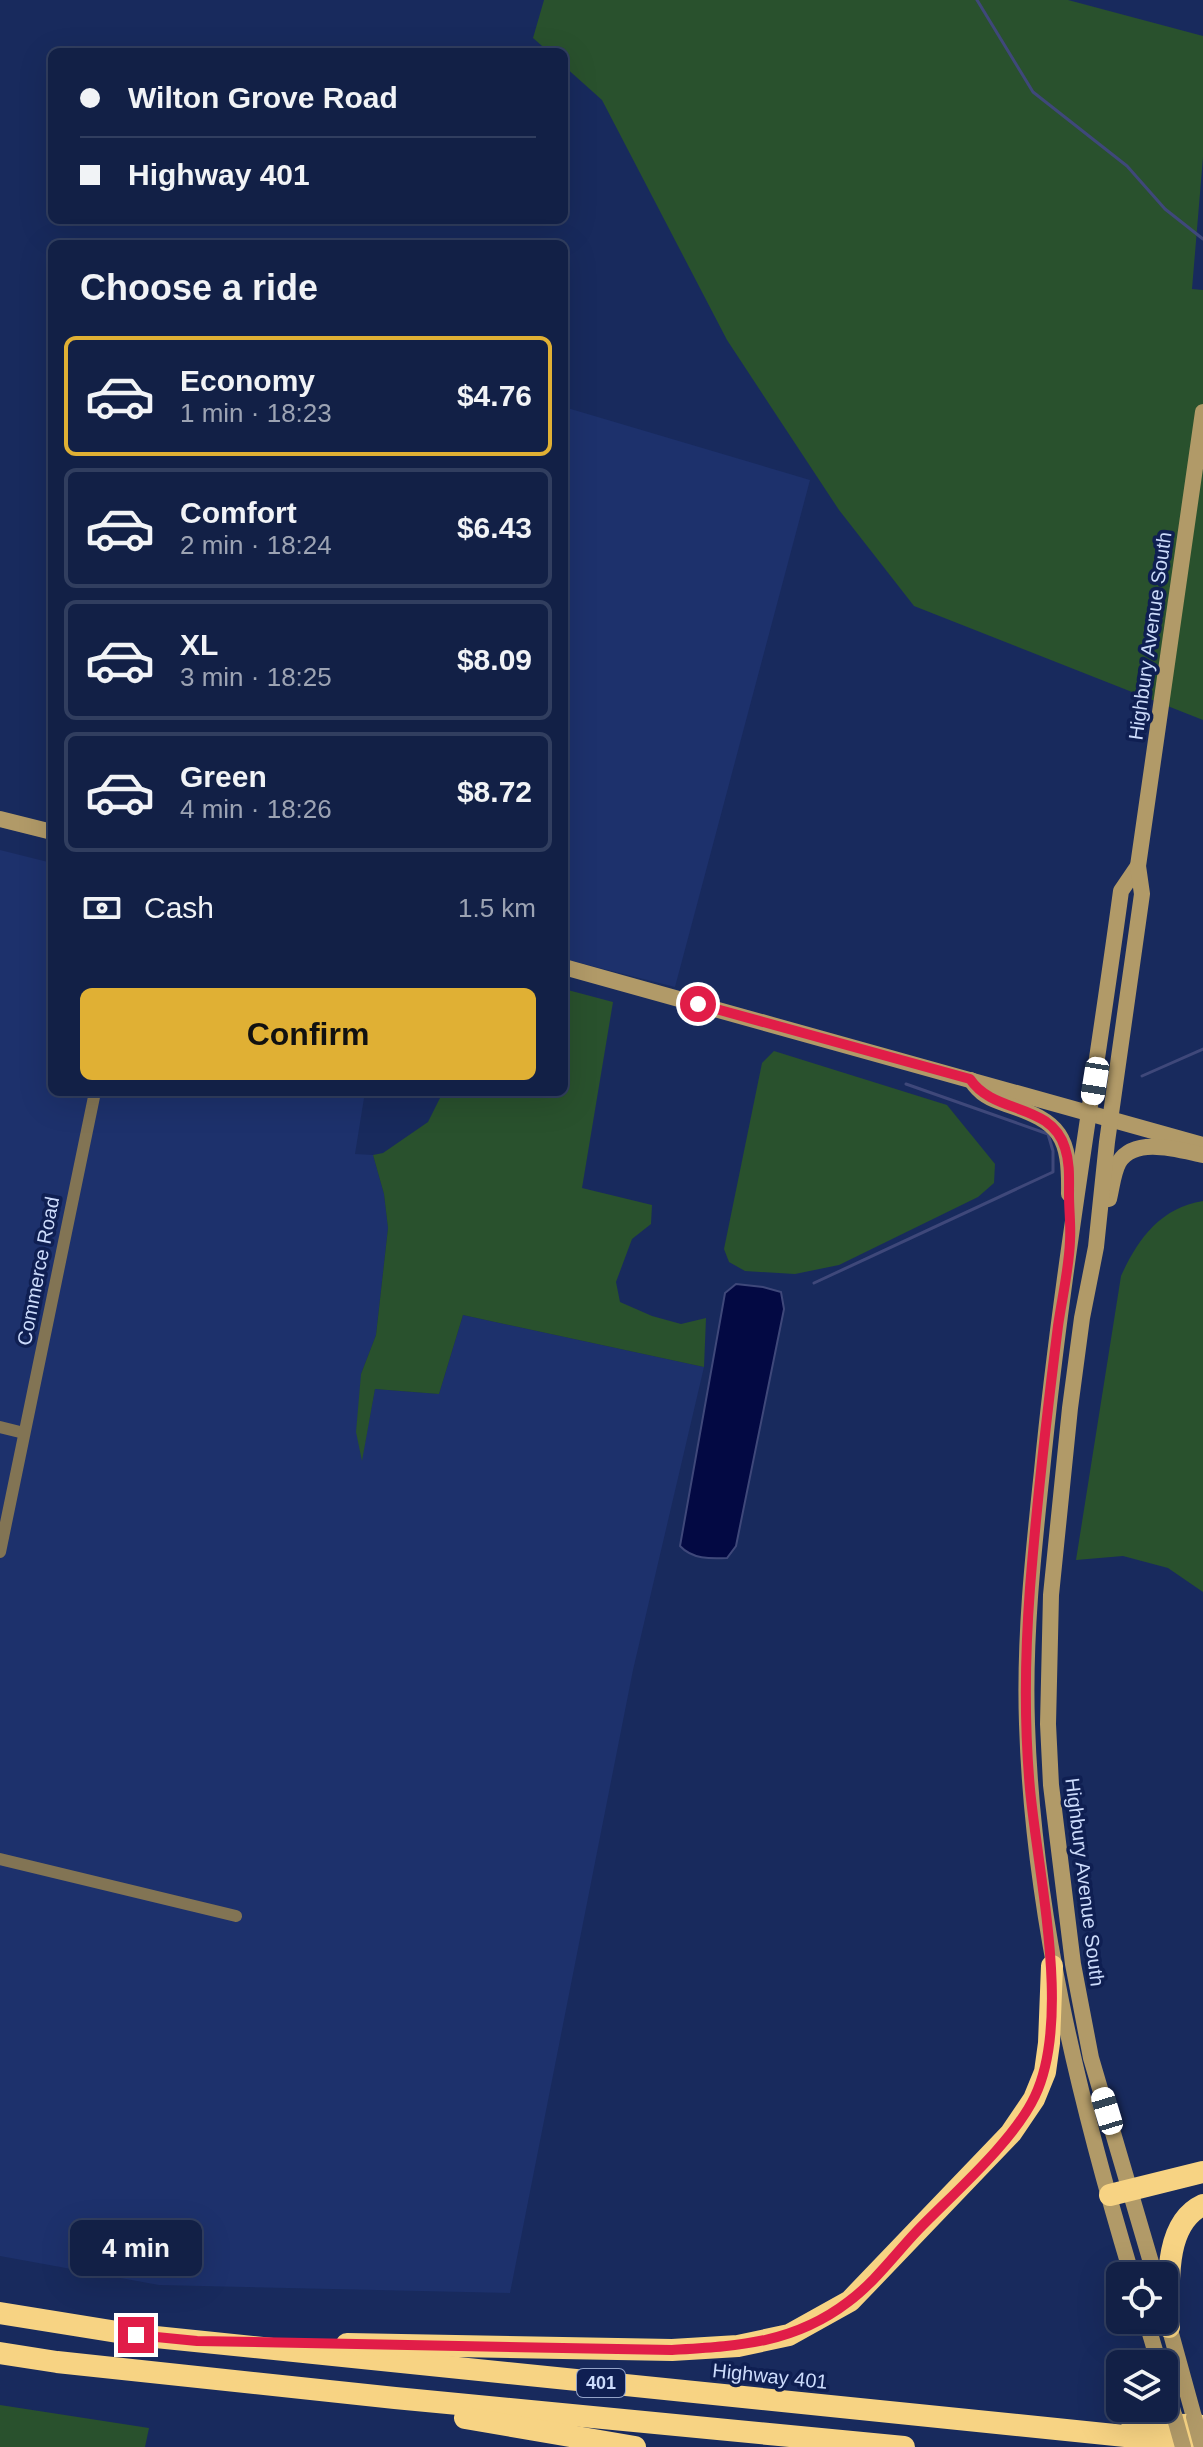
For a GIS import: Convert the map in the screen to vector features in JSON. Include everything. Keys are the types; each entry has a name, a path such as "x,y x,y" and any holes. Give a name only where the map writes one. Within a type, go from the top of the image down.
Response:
{"highway":[{"path":"197,2341 672,2350 738,2346 789,2335 850,2301 1011,2133 1034,2099 1045,2072 1052,1966"},
{"path":"1120,2193 1203,2172"},
{"path":"1169,2262 1177,2235 1194,2209 1203,2205"},
{"name":"Highway 401","path":"0,2313 136,2335 1202,2446"},
{"name":"401","path":"0,2353 72,2364 395,2398 904,2447"},
{"path":"395,2398 440,2414 635,2447"},
{"path":"945,2417 1198,2422"}],"main road":[{"name":"Highbury Avenue South","path":"1130,2262 1120,2193 1073,1964 1051,1785 1048,1724 1051,1595 1082,1318 1096,1247 1142,894 1138,866 1203,412"},
{"path":"0,819 48,831"},
{"name":"Highbury Avenue South","path":"1138,866 1121,891 1048,1407 1028,1625 1027,1721 1030,1784 1052,1966 1120,2193 1149,2262"},
{"path":"568,968 1203,1145"},
{"path":"970,1079 978,1091 991,1099 1040,1116 1062,1138 1068,1165 1070,1243"},
{"path":"1096,1247 1115,1170 1131,1150 1158,1147 1203,1155"},
{"path":"1171,2334 1198,2422 1202,2446"},
{"path":"1176,2422 1183,2447"}],"street":[{"name":"Commerce Road","path":"0,1552 94,1096"},
{"path":"0,1427 24,1433"},
{"path":"0,1859 236,1916"}],"shaded area":[{"path":"568,408 810,480 675,987 568,960"},
{"path":"0,850 48,862 48,1096 364,1096 355,1154 373,1155 384,1194 388,1228 376,1335 361,1374 362,1458 375,1389 439,1394 463,1315 704,1367 633,1670 510,2293 159,2285 0,2256"},
{"path":"736,1284 781,1292 784,1309 736,1546 727,1558 708,1558 690,1554 680,1546 725,1293"}],"green space":[{"path":"544,0 1068,0 1203,36 1203,157 1192,289 1203,290 1203,720 914,606 839,510 727,340 602,100 568,70 568,48 544,48 533,38"},
{"path":"568,990 613,1002 582,1188 652,1205 651,1224 632,1239 616,1282 620,1302 681,1324 706,1318 704,1367 463,1315 439,1394 375,1389 362,1461 356,1432 361,1374 376,1335 388,1228 384,1194 373,1155 383,1153 428,1122 441,1096 568,1096"},
{"path":"774,1051 947,1105 995,1164 994,1183 978,1197 839,1265 795,1274 745,1271 729,1262 724,1249 762,1063"},
{"path":"1203,1201 1203,1592 1168,1568 1123,1556 1076,1560 1121,1276 1152,1227 1174,1210"},
{"path":"0,2405 149,2428 145,2447 0,2447"}],"waterway":[{"path":"977,0 1033,92 1127,166 1165,209 1203,239"},
{"path":"1142,1076 1203,1049"},
{"path":"814,1283 1053,1172 1053,1151 1048,1134 906,1084"}],"route":[{"path":"136,2335 197,2341 672,2350 738,2346 789,2335 850,2301 1011,2133 1034,2099 1045,2072 1049,2043 1052,1966 1030,1784 1028,1610 1048,1407 1070,1243 1067,1154 1062,1138 1053,1126 1040,1116 991,1099 978,1091 970,1079 698,1004"}]}
